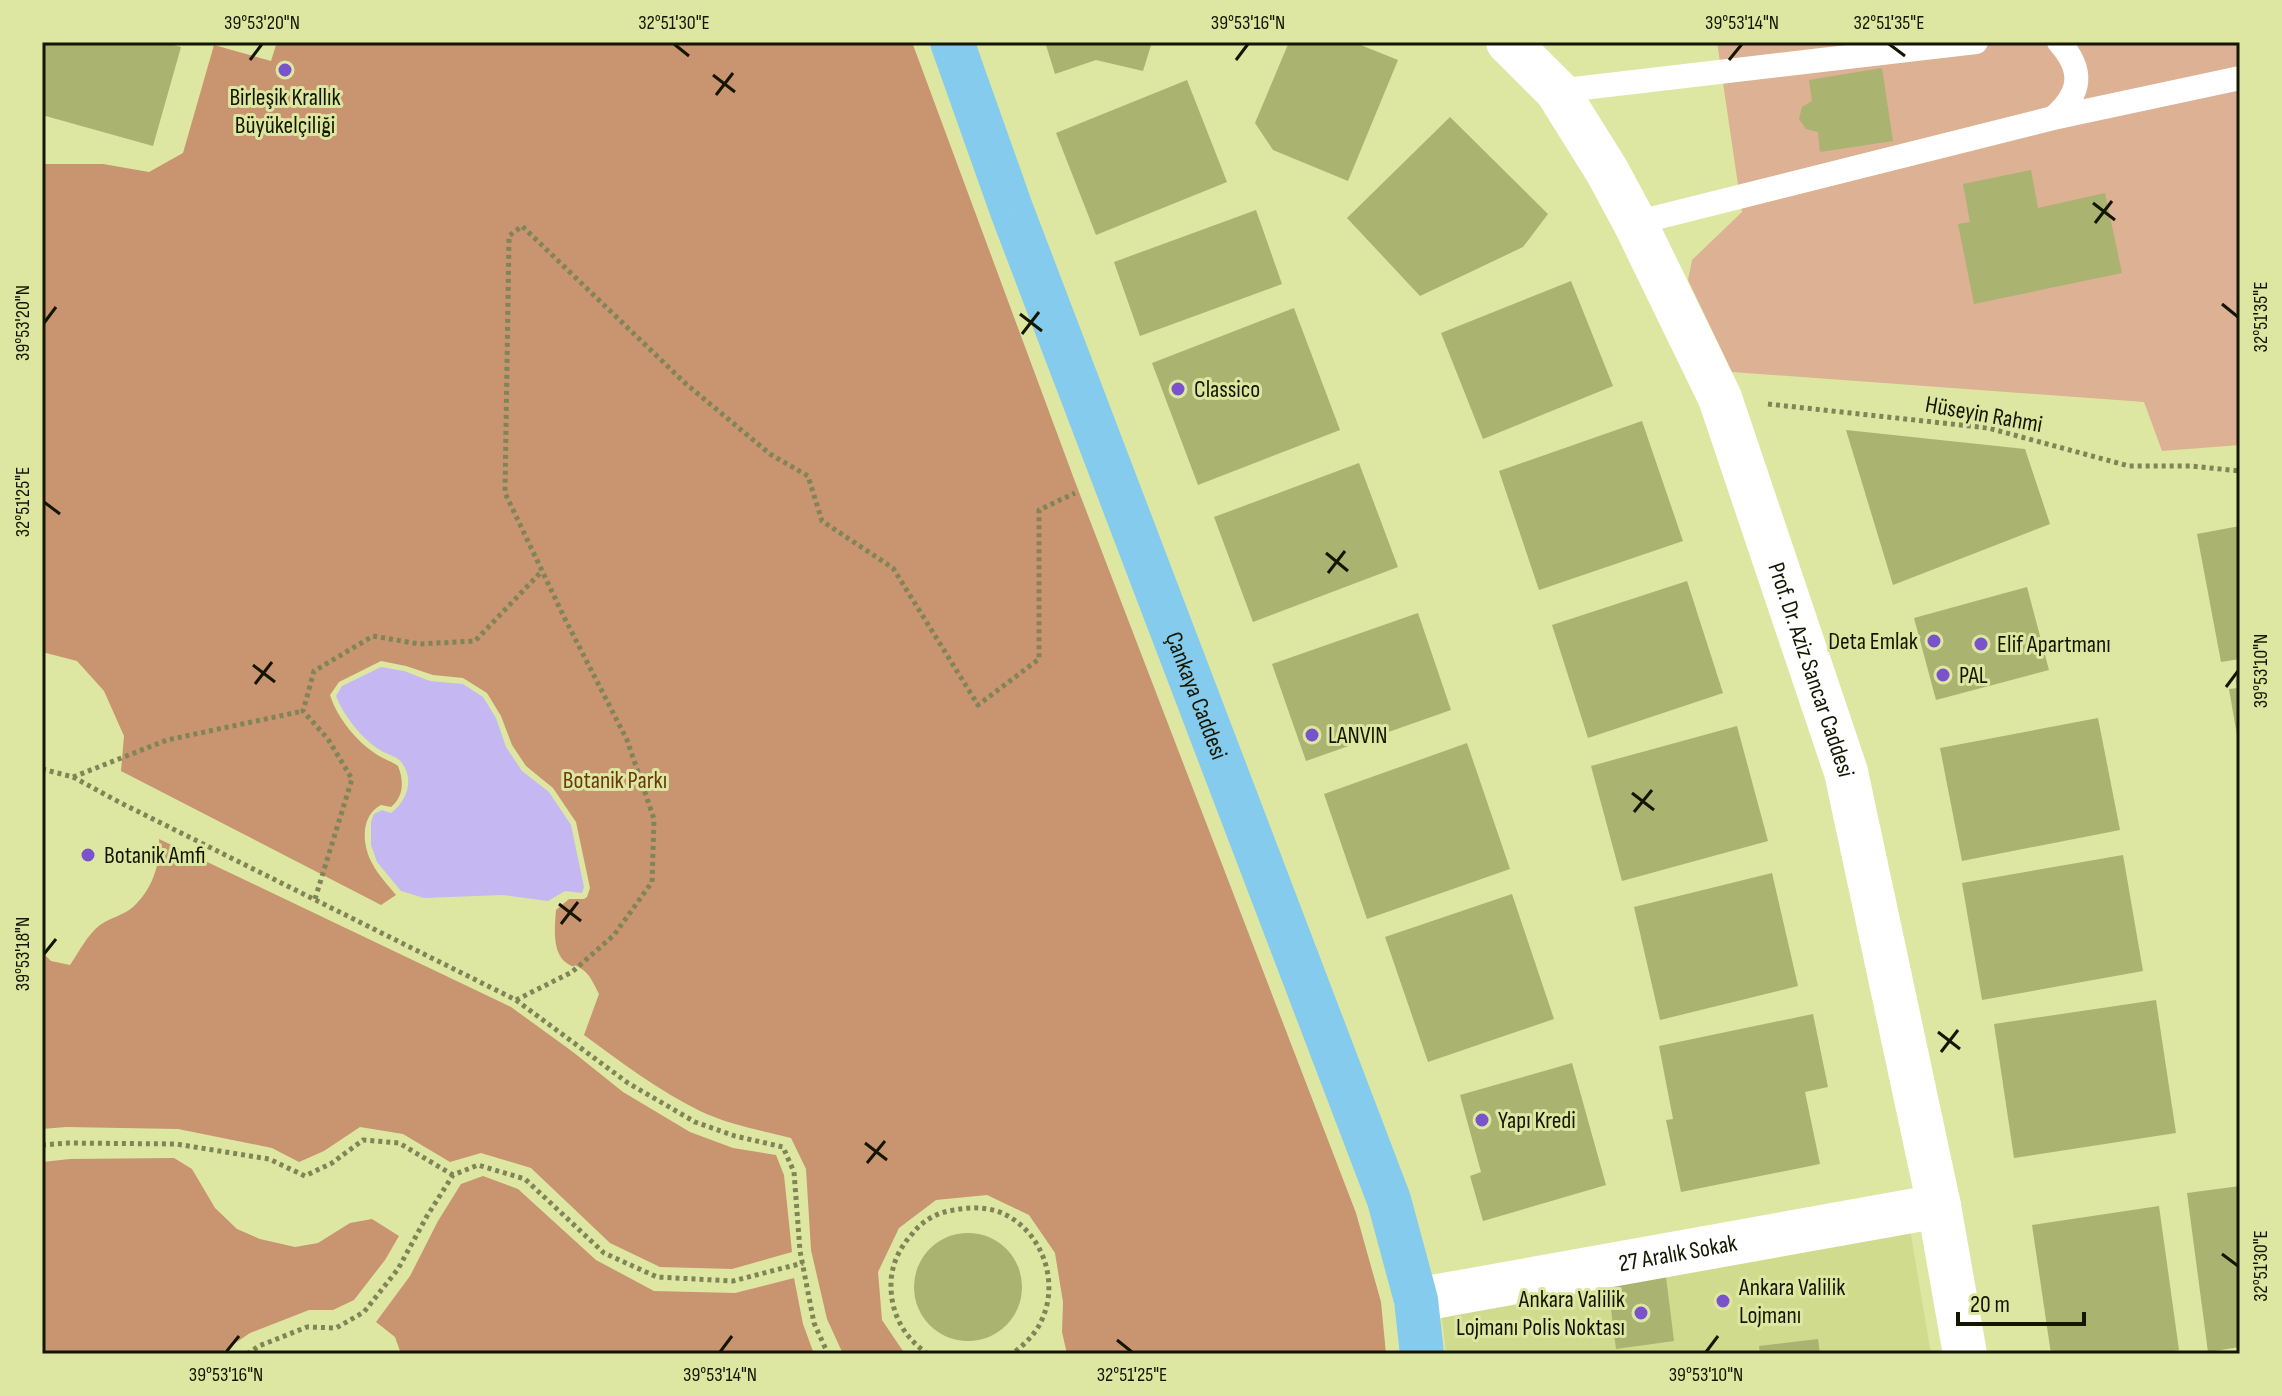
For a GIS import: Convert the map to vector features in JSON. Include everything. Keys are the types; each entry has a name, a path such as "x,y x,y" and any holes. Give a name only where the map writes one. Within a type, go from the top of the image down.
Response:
{"main road":[{"name":"Çankaya Caddesi","path":"952,42 1012,211 1389,1200 1416,1300 1422,1354"}],"street":[{"name":"Prof. Dr. Aziz Sancar Caddesi","path":"1508,42 1557,91 1607,171 1720,398 1846,772 1939,1206 1965,1354"},
{"name":"27 Aralık Sokak","path":"1416,1300 1939,1206"}],"lane":[{"path":"1557,91 1976,42"},
{"path":"2053,118 2067,106 2075,90 2077,72 2070,55 2059,42"},
{"path":"1635,223 2053,118 2240,78"}],"path":[{"path":"516,1000 572,972 614,935 652,882 654,819 627,740 505,493 509,236 522,226 685,383 770,454 808,476 822,521 893,568 978,705 1039,659 1039,510 1113,475"},
{"name":"Hüseyin Rahmi","path":"1720,398 1988,428 2129,466 2191,466 2240,471"},
{"path":"303,711 314,671 361,643 373,636 419,644 475,641 542,571"},
{"path":"73,777 167,740 303,711"},
{"path":"303,711 328,739 352,779 315,899"},
{"path":"42,769 73,777 516,1000 628,1083 695,1122 735,1136 783,1147 794,1172 803,1263 814,1323 828,1354"},
{"path":"42,1145 176,1144 269,1159 305,1176 332,1163 363,1140 399,1143 453,1175"},
{"path":"247,1354 307,1327 336,1328 364,1312 398,1269 453,1175 478,1165 525,1179 604,1253 657,1277 733,1281 803,1263"},
{"path":"928,1354 914,1345 898,1323 891,1297 892,1270 902,1245 920,1224 944,1211 971,1207 997,1211 1021,1225 1038,1244 1048,1268 1049,1293 1043,1318 1030,1339 1012,1354"}],"shaded area":[{"path":"1717,42 2240,42 2240,445 2162,451 2144,402 1732,372 1688,280 1692,260 1742,212"},
{"path":"381,667 404,671 430,681 463,684 483,697 496,718 506,747 522,771 549,792 571,825 584,887 582,893 565,891 548,901 503,895 424,898 401,891 377,862 371,845 371,822 374,814 382,810 391,813 401,803 407,790 406,770 400,760 380,750 360,733 336,696 342,686"},
{"name":"Ankara Valilik Lojmanı","path":"1910,1229 1931,1354 1446,1354 1442,1317"}],"green space":[{"name":"Botanik Parkı","path":"277,42 912,42 1074,479 1356,1213 1381,1302 1386,1354 1067,1354 1055,1253 1029,1215 987,1195 936,1200 899,1228 878,1272 882,1320 905,1354 843,1354 827,1319 811,1250 806,1169 791,1138 734,1124 700,1111 626,1066 584,1035 599,994 586,973 568,964 559,954 555,931 556,910 569,899 584,899 590,888 576,822 553,788 526,766 512,745 501,716 487,693 463,678 433,675 381,661 339,682 330,695 343,722 357,738 373,752 398,766 400,772 402,788 398,798 391,807 381,805 374,810 366,823 366,848 372,863 396,895 381,905 121,771 124,736 104,691 77,661 42,652 42,164 103,164 149,172 183,153 214,45 271,61"},
{"path":"159,839 511,1007 623,1092 690,1132 733,1148 776,1155 784,1175 792,1252 732,1269 660,1267 610,1243 531,1168 481,1153 450,1162 403,1134 360,1127 324,1151 299,1162 272,1148 178,1129 42,1129 42,952 51,961 70,965 95,929 133,907 154,876"},
{"path":"174,1158 192,1169 215,1208 237,1229 260,1239 295,1247 318,1243 350,1223 372,1219 399,1236 354,1300 333,1310 309,1310 250,1333 219,1354 42,1354 42,1162"},
{"path":"483,1176 518,1189 596,1260 654,1291 735,1293 794,1278 803,1324 814,1354 401,1354 395,1337 376,1322 410,1276 461,1184"}],"building":[{"path":"42,42 162,42 181,47 153,146 42,115"},
{"path":"1045,42 1152,42 1143,71 1096,60 1055,74"},
{"path":"1289,42 1353,42 1398,60 1348,181 1273,150 1255,123"},
{"path":"1882,68 1893,141 1820,152 1818,132 1806,129 1799,119 1802,107 1812,101 1809,80"},
{"path":"1187,80 1227,182 1096,235 1056,133"},
{"path":"1450,117 1548,214 1523,247 1420,296 1347,218"},
{"path":"2031,170 2038,208 2105,193 2122,273 1974,304 1958,224 1970,222 1963,184"},
{"path":"1256,210 1282,284 1140,336 1114,262"},
{"path":"1571,281 1613,386 1483,439 1441,333"},
{"path":"1294,308 1340,430 1198,485 1152,363"},
{"path":"1642,421 1683,541 1539,590 1499,471"},
{"path":"1846,430 2025,449 2050,524 1893,585"},
{"path":"1359,463 1398,567 1253,622 1214,517"},
{"path":"2240,526 2240,659 2221,662 2197,534"},
{"path":"1687,581 1723,693 1588,738 1552,625"},
{"name":"Elif Apartmanı","path":"2027,587 2049,670 1936,700 1914,618"},
{"path":"1418,613 1451,710 1306,761 1272,664"},
{"path":"2240,679 2238,741 2229,689 2237,688 2236,680"},
{"path":"2098,718 2120,830 1962,861 1940,748"},
{"path":"1737,726 1768,841 1622,881 1591,766"},
{"path":"1467,743 1510,869 1367,919 1324,794"},
{"path":"2123,855 2143,971 1982,1000 1962,883"},
{"path":"1772,873 1798,986 1660,1020 1634,907"},
{"path":"1512,894 1554,1019 1428,1062 1385,937"},
{"path":"2156,1000 2176,1133 2014,1158 1994,1024"},
{"path":"1813,1014 1828,1087 1805,1092 1820,1164 1681,1192 1666,1120 1673,1119 1659,1046"},
{"path":"1572,1063 1606,1185 1483,1221 1470,1176 1481,1172 1460,1095"},
{"path":"2240,1186 2240,1347 2208,1352 2187,1193"},
{"path":"2159,1206 2179,1350 2154,1354 2051,1354 2032,1225"},
{"path":"968,1233 989,1237 1006,1249 1018,1266 1022,1287 1018,1308 1006,1325 989,1337 968,1341 947,1337 930,1325 918,1308 914,1287 918,1266 930,1249 947,1237"},
{"name":"Ankara Valilik Lojmanı Polis Noktası","path":"1666,1277 1674,1341 1616,1349 1608,1285"},
{"name":"Ankara Valilik Lojmanı","path":"1818,1339 1820,1354 1760,1354 1759,1346"}],"place":[{"name":"Birleşik Krallık Büyükelçiliği","path":"285,70"},
{"name":"Classico","path":"1178,389"},
{"name":"Deta Emlak","path":"1934,641"},
{"name":"Elif Apartmanı","path":"1981,644"},
{"name":"PAL","path":"1943,675"},
{"name":"LANVIN","path":"1312,735"},
{"name":"Botanik Amfi","path":"88,855"},
{"name":"Yapı Kredi","path":"1482,1120"},
{"name":"Ankara Valilik Lojmanı","path":"1723,1301"},
{"name":"Ankara Valilik Lojmanı Polis Noktası","path":"1641,1313"}]}
